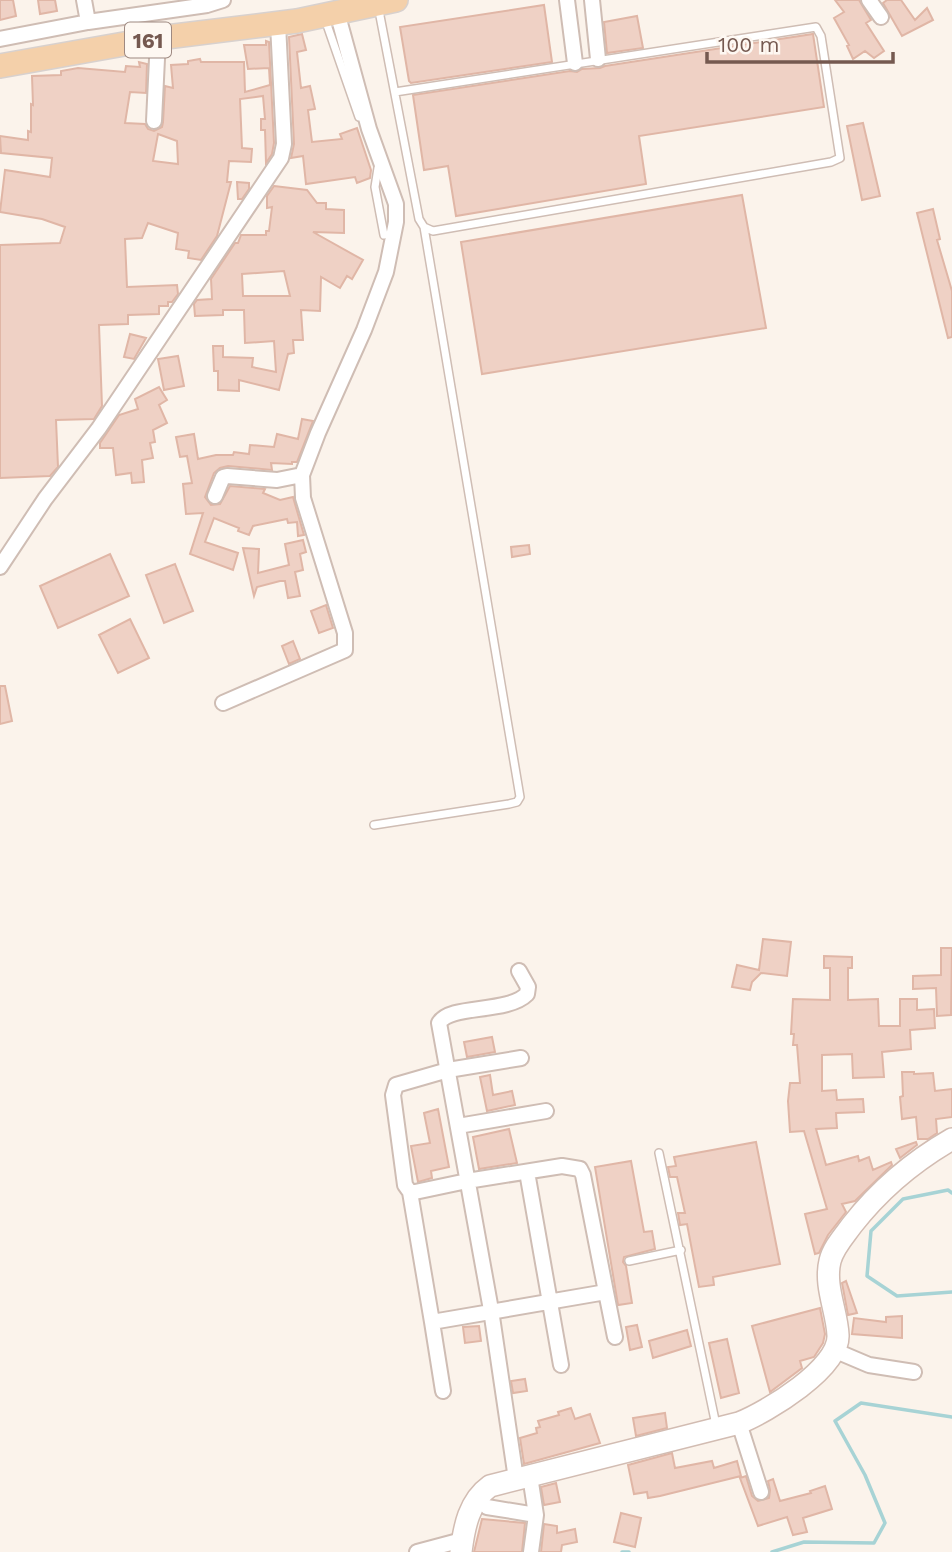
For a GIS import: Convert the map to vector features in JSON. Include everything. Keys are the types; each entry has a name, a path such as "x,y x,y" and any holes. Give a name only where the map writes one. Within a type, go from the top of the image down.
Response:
{"main road":[{"name":"161","path":"0,66 158,38 287,22 387,1"}],"street":[{"path":"84,0 88,22"},
{"path":"0,39 88,22 208,5 223,0"},
{"path":"567,0 575,62"},
{"path":"592,0 598,59"},
{"path":"869,0 881,17"},
{"path":"223,703 345,650 345,633 303,498 302,475 365,330 386,272 396,222 396,204 327,14"},
{"path":"0,567 45,499 99,428 281,158 284,144 287,22"},
{"path":"153,121 158,38"},
{"path":"215,496 223,477 227,476 277,480 302,475"},
{"path":"519,971 528,987 523,999 511,1004 447,1015 441,1019 439,1027 523,1478 536,1515 531,1552"},
{"path":"443,1391 410,1192 405,1185 394,1089 402,1081 521,1058"},
{"path":"458,1126 546,1111"},
{"path":"417,1552 462,1546 473,1503 480,1493 490,1486 739,1423 755,1417 780,1401 818,1370 836,1351 838,1332 829,1281 830,1259 835,1250 866,1207 887,1185 914,1163 952,1139"},
{"path":"410,1192 562,1166 582,1172 615,1337"},
{"path":"527,1172 561,1365"},
{"path":"432,1322 606,1292"},
{"path":"836,1351 869,1365 914,1372"},
{"path":"739,1423 761,1492"},
{"path":"487,1507 536,1515"}],"lane":[{"path":"374,825 509,804 517,802 520,797 424,227 419,219 395,92 387,1"},
{"path":"327,14 327,29 377,167 375,187 384,235"},
{"path":"395,92 575,62 816,27 821,36 839,158 831,162 433,231 424,227"},
{"path":"659,1153 717,1429"},
{"path":"629,1261 681,1251"}],"building":[{"path":"0,0 13,0 16,16 0,20"},
{"path":"38,0 55,0 57,11 40,14"},
{"path":"835,0 859,0 871,20 866,23 884,51 874,58 865,51 853,59 847,46 849,45 834,18 844,12"},
{"path":"887,0 901,0 915,20 927,8 933,20 902,36 883,3"},
{"path":"544,5 552,62 411,83 409,81 400,27"},
{"path":"637,16 643,48 607,53 604,22"},
{"path":"302,34 306,50 297,52 301,88 310,86 315,109 308,110 312,142 342,139 340,134 357,128 371,170 370,178 357,183 355,177 306,184 303,156 291,158 294,144 289,37"},
{"path":"813,34 824,107 639,136 646,184 456,216 448,166 424,170 413,95"},
{"path":"266,41 269,42 274,143 272,154 266,163 265,130 261,130 261,119 265,119 263,96 240,99 242,148 252,149 251,162 229,161 227,182 231,182 217,236 201,260 188,258 189,251 176,249 178,233 148,223 142,238 125,239 127,287 177,285 178,294 172,302 168,302 168,306 159,306 159,314 128,315 128,324 99,325 102,406 94,419 56,420 58,467 50,476 0,478 0,245 60,243 65,227 42,219 0,212 5,170 50,177 52,158 1,153 0,136 28,140 28,131 31,132 31,104 33,105 32,76 61,75 61,71 78,68 125,72 126,66 140,67 139,62 147,64 146,93 130,92 125,123 145,124 148,129 154,131 162,127 165,86 173,88 171,65 188,64 188,61 200,59 201,62 244,62 245,92 270,85 269,68 248,69 244,45 266,45","holes":["158,134 177,141 178,164 153,161"]},
{"path":"863,123 880,196 862,200 847,126"},
{"path":"237,182 249,183 249,189 242,199 238,199"},
{"path":"274,186 307,190 317,203 326,203 326,209 344,210 344,233 313,232 363,260 352,279 347,276 340,288 321,277 320,311 301,310 303,340 293,340 294,353 288,354 279,390 239,380 239,391 218,390 218,371 214,371 213,346 223,346 223,357 253,358 252,367 276,372 274,341 245,343 244,310 223,310 223,315 195,316 194,304 197,300 212,299 211,279 241,235 266,235 266,231 269,231 272,207 267,208 267,196","holes":["284,271 290,296 243,296 242,274"]},
{"path":"742,195 766,328 482,374 461,242"},
{"path":"933,209 940,239 937,240 952,291 952,337 948,338 917,213"},
{"path":"130,334 146,338 134,359 124,357"},
{"path":"178,356 184,386 164,390 158,359"},
{"path":"159,387 167,400 159,405 167,423 153,430 155,442 150,443 153,458 142,460 144,482 132,483 131,473 116,475 113,448 100,448 100,443 119,415 138,409 135,399"},
{"path":"302,419 313,421 297,462 271,463 272,470 228,466 220,468 214,473 205,497 211,505 220,504 230,486 265,489 263,493 280,500 293,497 304,535 298,536 297,522 288,523 287,519 253,526 249,535 214,518 205,542 238,553 233,570 190,554 203,513 186,514 183,484 192,483 187,456 180,457 176,437 194,434 198,459 233,455 234,452 249,454 250,445 274,447 277,434 298,439"},
{"path":"303,540 306,552 300,554 303,570 295,572 300,596 288,598 285,581 280,581 257,587 254,596 243,548 259,549 258,573 289,565 285,544"},
{"path":"529,545 530,554 512,557 511,547"},
{"path":"110,554 129,596 58,628 40,586"},
{"path":"175,564 193,611 164,623 146,575"},
{"path":"326,605 333,628 319,633 311,611"},
{"path":"130,619 149,658 118,673 99,635"},
{"path":"293,641 300,659 289,664 282,646"},
{"path":"0,686 5,686 12,721 0,724"},
{"path":"763,939 791,942 787,976 761,973 752,982 750,990 732,987 737,965 759,970"},
{"path":"941,948 952,948 951,1015 937,1016 936,988 913,989 913,976 941,975"},
{"path":"824,956 852,957 852,968 848,968 848,1000 878,999 879,1026 900,1026 900,999 917,999 917,1010 934,1009 935,1028 910,1030 911,1049 882,1052 884,1077 853,1078 852,1054 822,1055 822,1091 836,1090 837,1100 863,1099 864,1112 836,1113 837,1128 816,1129 826,1165 858,1156 859,1161 869,1157 873,1170 891,1162 892,1165 855,1201 842,1204 846,1212 828,1235 819,1253 815,1254 805,1214 827,1209 804,1131 790,1132 788,1101 790,1083 800,1083 797,1045 793,1045 794,1034 791,1034 793,999 830,1000 830,968 824,968"},
{"path":"492,1037 495,1052 467,1057 464,1042"},
{"path":"902,1072 933,1073 935,1091 952,1089 952,1117 936,1119 937,1133 928,1139 918,1139 916,1117 902,1119"},
{"path":"490,1075 493,1095 512,1091 515,1105 487,1111 480,1077"},
{"path":"438,1109 449,1167 431,1171 432,1178 418,1182 411,1146 430,1143 424,1113"},
{"path":"509,1129 517,1163 479,1169 473,1137"},
{"path":"756,1142 780,1264 713,1277 714,1285 699,1287 687,1224 680,1225 678,1213 685,1213 677,1177 670,1177 668,1167 676,1166 674,1157"},
{"path":"916,1142 917,1145 900,1158 896,1149"},
{"path":"631,1161 644,1232 652,1231 655,1249 624,1257 632,1303 618,1305 595,1167"},
{"path":"846,1281 857,1313 848,1315 842,1283"},
{"path":"820,1308 825,1334 823,1343 814,1357 800,1361 802,1368 770,1392 752,1326"},
{"path":"902,1316 902,1338 852,1334 854,1318 886,1322 886,1317"},
{"path":"637,1325 642,1347 630,1350 626,1327"},
{"path":"479,1326 481,1341 465,1343 463,1327"},
{"path":"687,1330 691,1346 653,1358 649,1341"},
{"path":"727,1339 739,1393 721,1398 709,1343"},
{"path":"525,1379 527,1391 513,1393 511,1381"},
{"path":"571,1408 575,1419 590,1414 600,1443 524,1464 520,1438 537,1433 536,1428 540,1427 538,1421 559,1415 558,1412"},
{"path":"665,1413 667,1428 636,1436 633,1418"},
{"path":"672,1453 675,1468 712,1461 714,1468 737,1461 741,1476 660,1496 648,1498 647,1492 634,1494 628,1465"},
{"path":"746,1476 752,1496 758,1501 769,1498 768,1481 773,1479 780,1501 811,1493 810,1491 825,1486 832,1509 803,1518 807,1532 793,1535 787,1517 758,1526 740,1478"},
{"path":"556,1483 560,1502 544,1505 541,1487"},
{"path":"621,1513 641,1518 635,1547 614,1542"},
{"path":"482,1519 525,1523 522,1552 474,1552"},
{"path":"544,1524 557,1526 557,1533 575,1529 577,1542 562,1545 561,1552 541,1552"}],"waterway":[{"path":"952,1193 948,1190 903,1199 871,1231 867,1276 897,1296 952,1292"},
{"path":"772,1552 804,1542 874,1543 885,1523 865,1475 835,1421 861,1403 952,1417"},
{"path":"622,1552 629,1552"}]}
